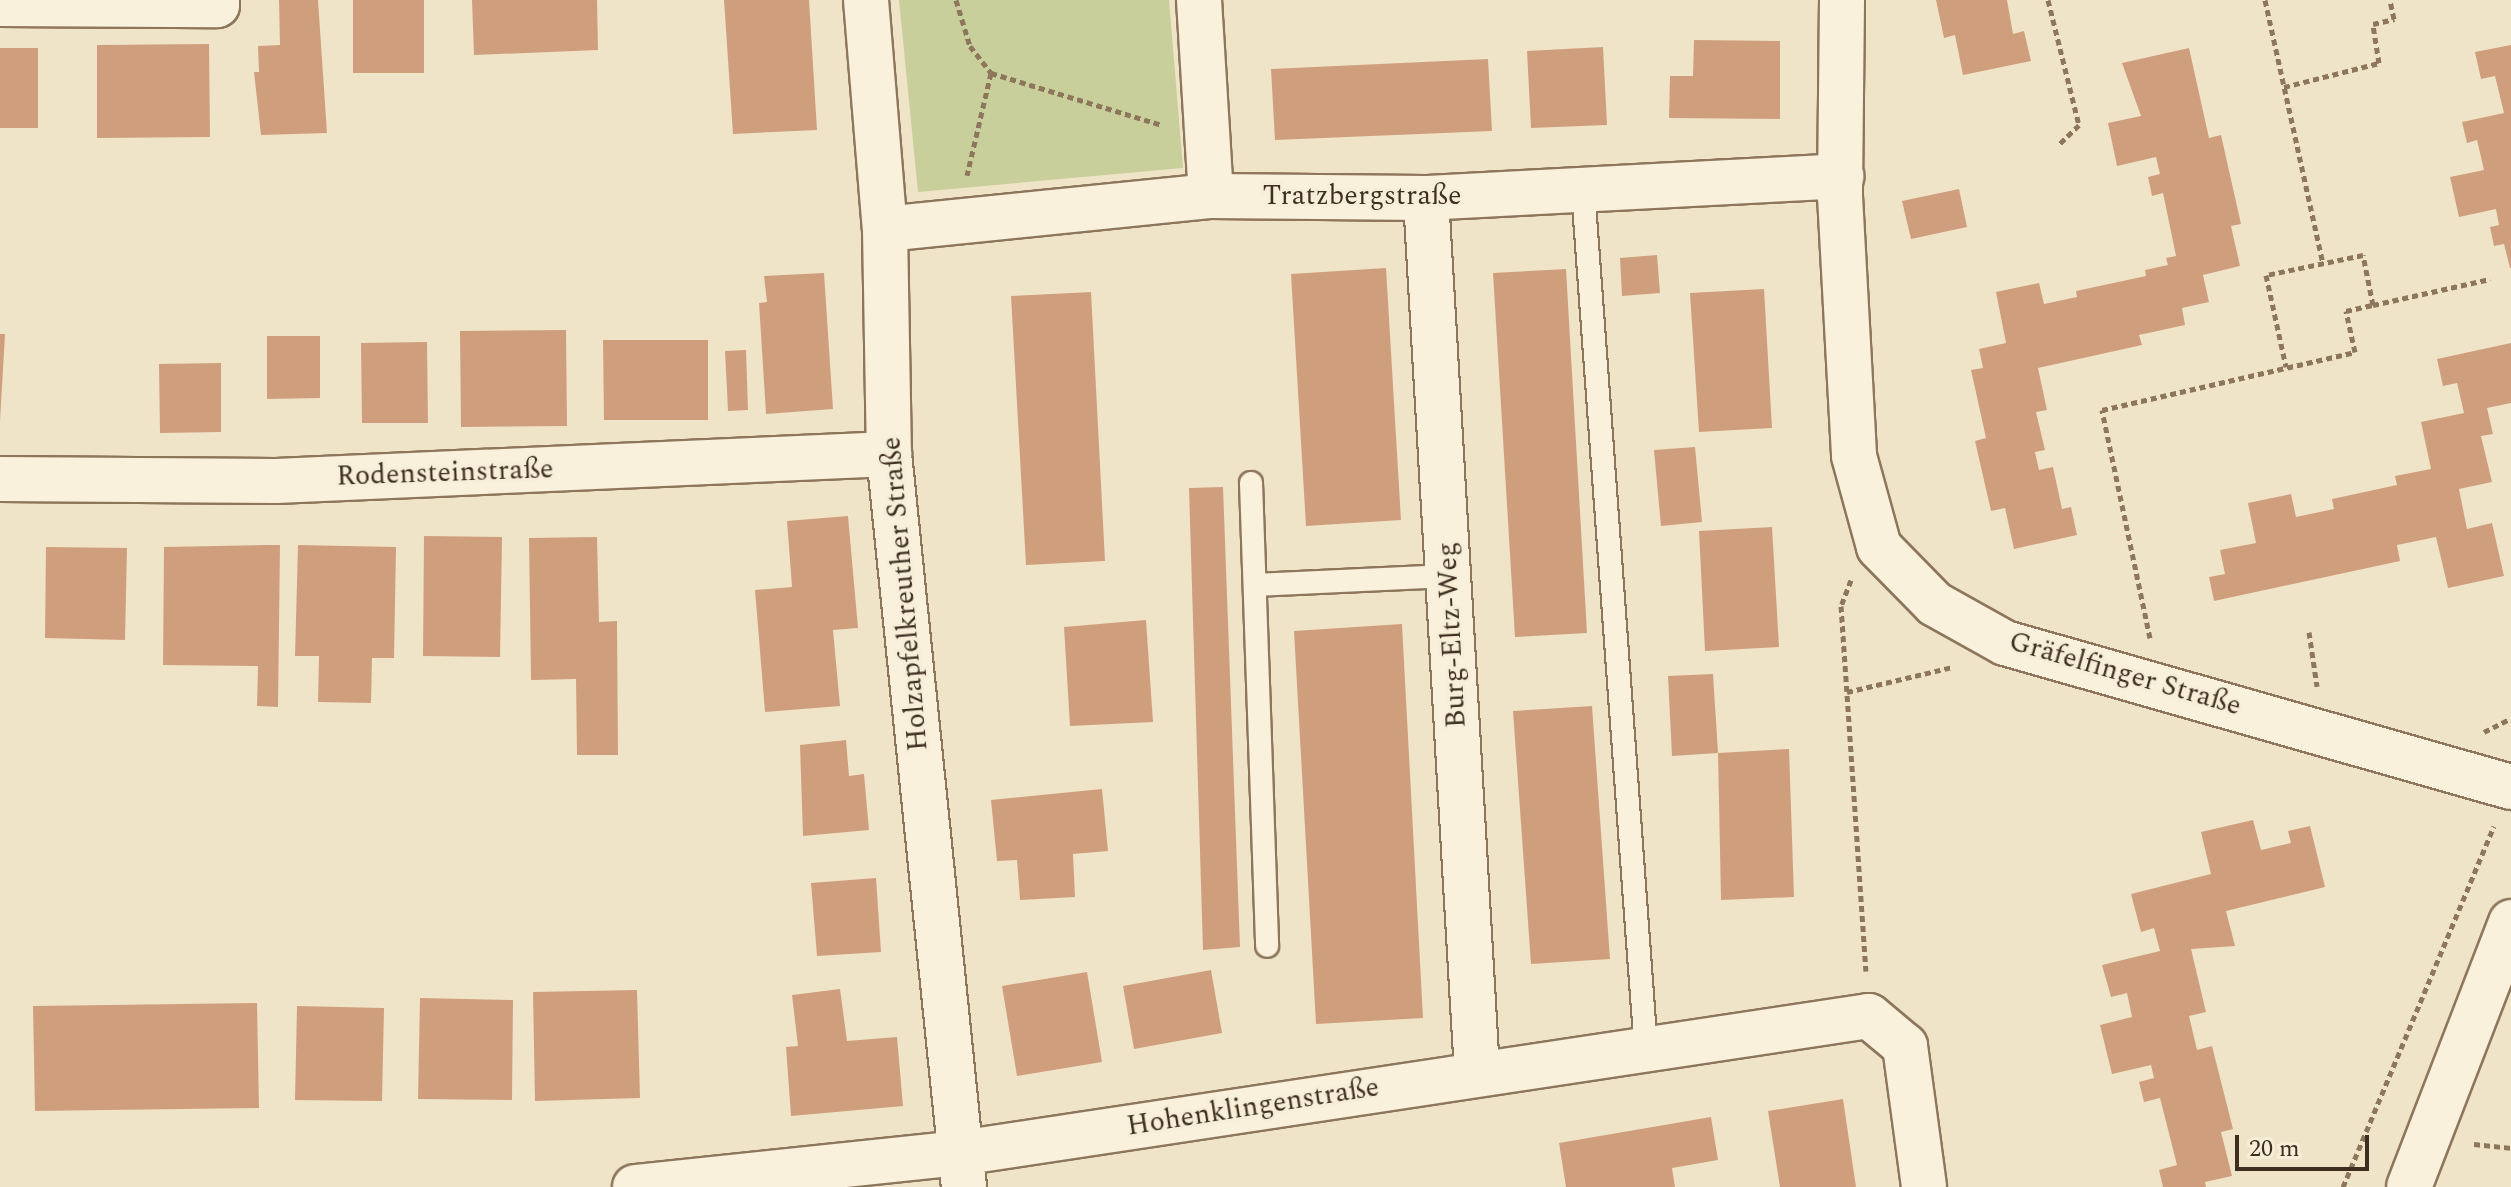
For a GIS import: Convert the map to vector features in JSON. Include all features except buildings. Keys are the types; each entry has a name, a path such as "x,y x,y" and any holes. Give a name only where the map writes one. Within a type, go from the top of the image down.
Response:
{"street":[{"path":"0,4 217,5 217,0"},
{"name":"Holzapfelkreuther Straße","path":"866,0 885,229 889,454 962,1170"},
{"path":"1199,0 1211,196"},
{"name":"Gräfelfinger Straße","path":"1842,0 1841,176 1854,456 1879,547 1935,604 2005,643 2510,787"},
{"name":"Tratzbergstraße","path":"885,229 1211,196 1426,198 1841,176"},
{"name":"Burg-Eltz-Weg","path":"1426,198 1477,1071"},
{"name":"Rodensteinstraße","path":"0,479 276,481 889,454"},
{"path":"2409,1187 2511,922"},
{"path":"1869,1016 1905,1046 1924,1187"},
{"name":"Hohenklingenstraße","path":"635,1187 962,1170 1477,1071 1869,1016"}],"lane":[{"path":"1583,190 1646,1049"},
{"path":"1251,483 1267,946"},
{"path":"1255,585 1448,576"}],"path":[{"path":"956,0 970,46 991,73 1207,138"},
{"path":"2048,0 2079,125 2059,144"},
{"path":"2265,0 2323,263"},
{"path":"2284,87 2379,63 2373,24 2394,19 2390,0"},
{"path":"955,223 991,73"},
{"path":"2286,367 2266,275 2363,255 2373,305"},
{"path":"2150,639 2102,410 2355,352 2346,311 2490,279"},
{"path":"1857,565 1841,606 1869,1016"},
{"path":"2303,686 2318,691 2309,632"},
{"path":"2136,635 2166,644"},
{"path":"1847,692 1961,665"},
{"path":"2471,728 2486,732 2511,718"},
{"path":"2343,1187 2510,787"},
{"path":"2361,1144 2373,1147"}],"green space":[{"path":"899,0 1169,0 1183,168 918,192"}]}
